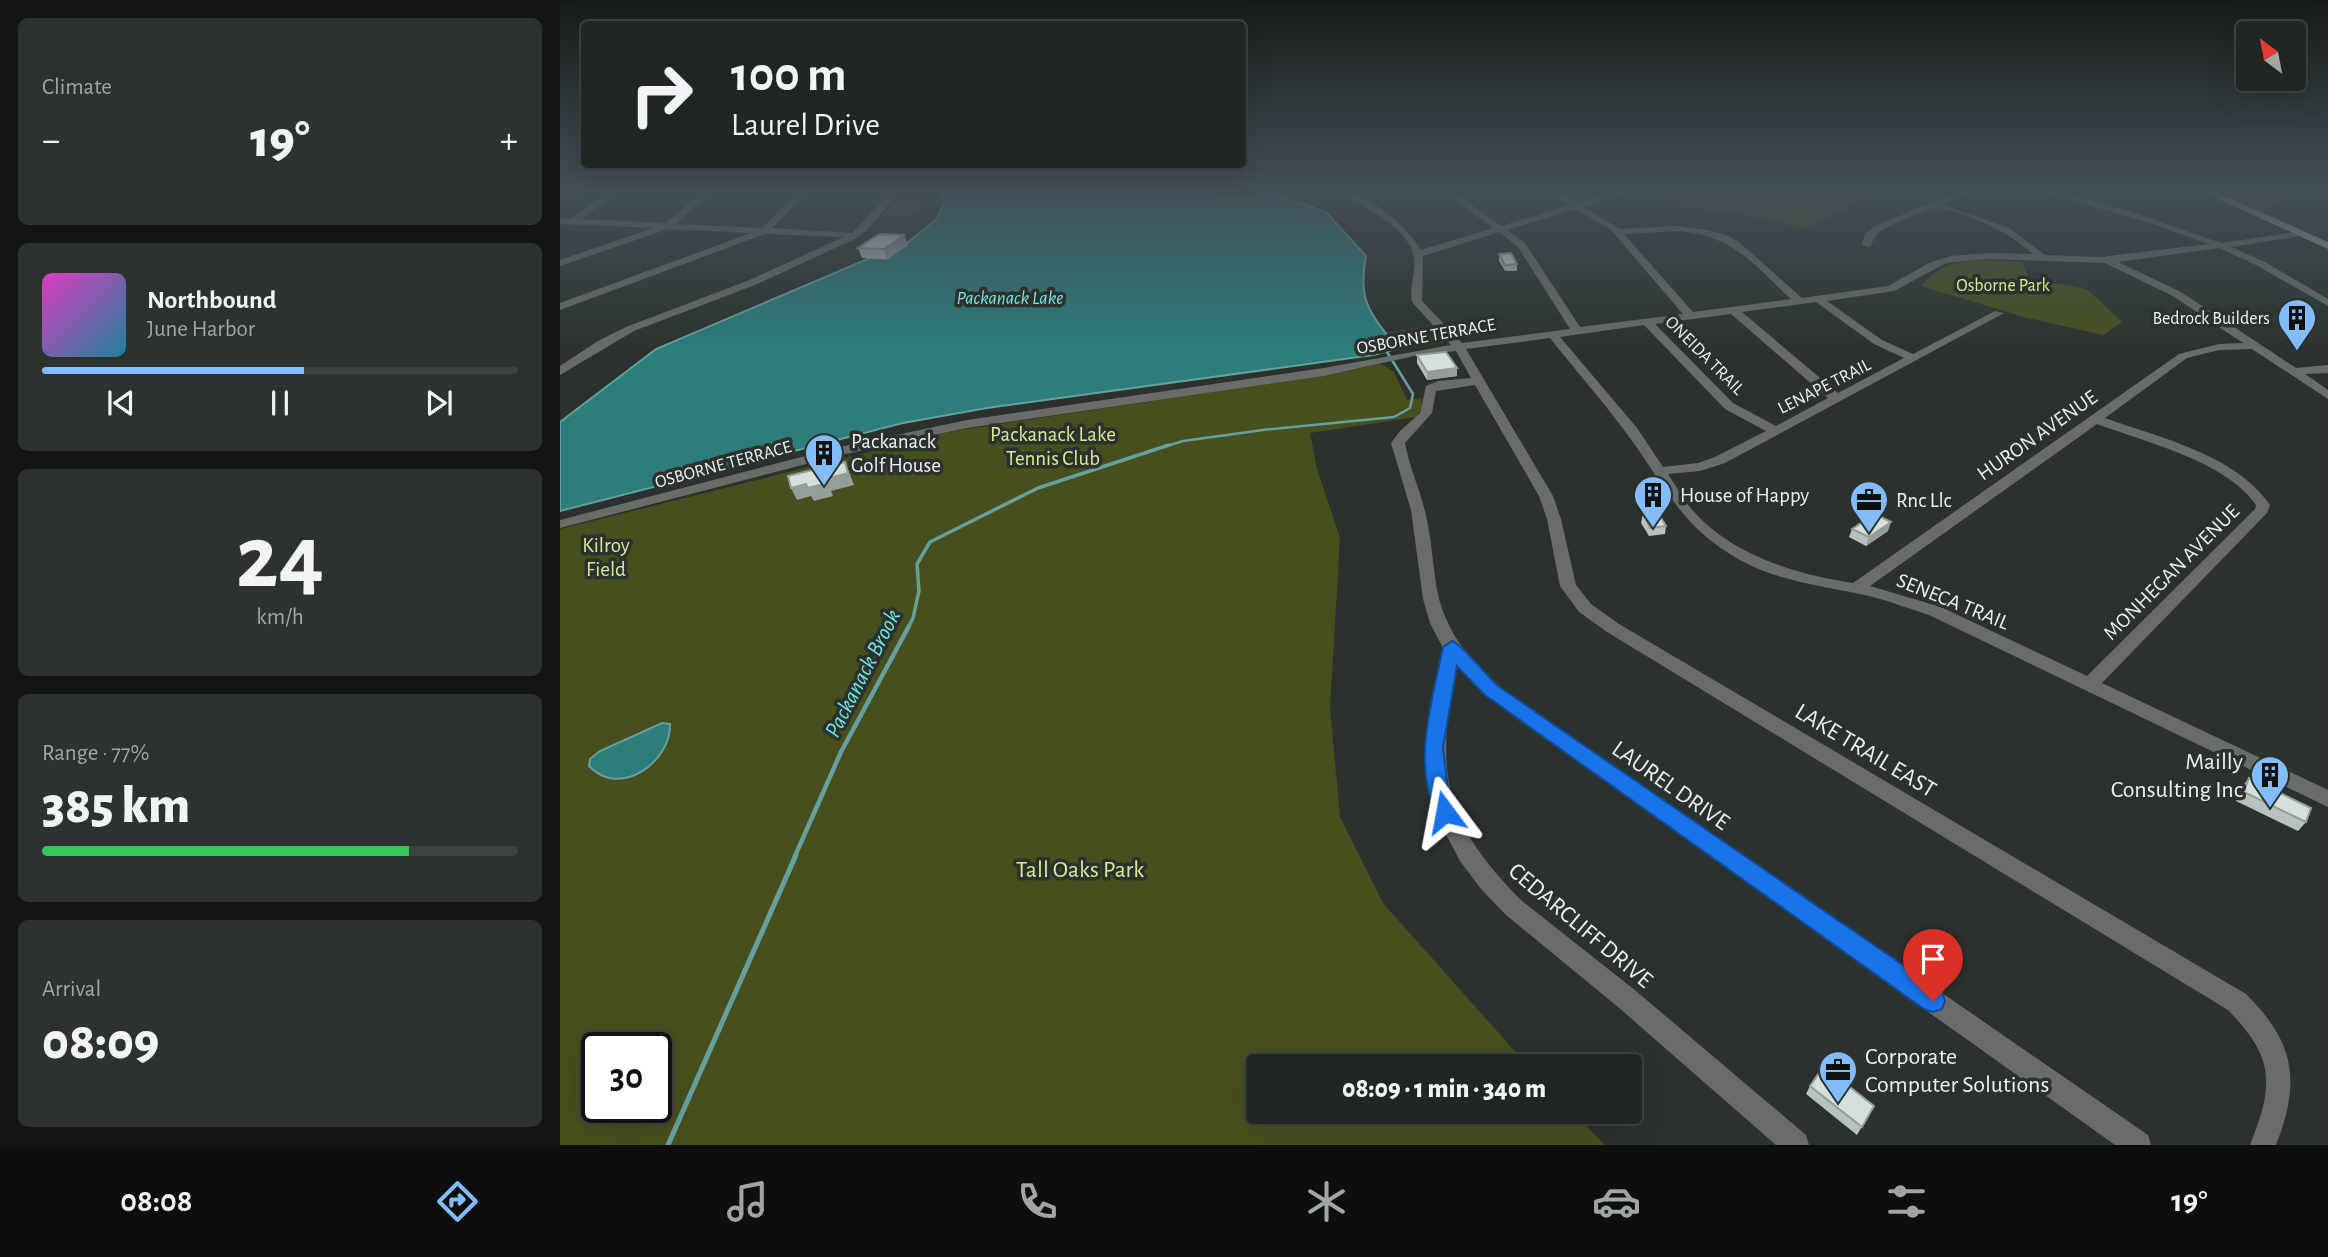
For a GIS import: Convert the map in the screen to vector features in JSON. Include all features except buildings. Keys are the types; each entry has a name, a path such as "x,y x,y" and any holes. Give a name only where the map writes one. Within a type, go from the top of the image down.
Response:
{"street":[{"path":"560,263 614,244"},
{"path":"560,307 727,244"},
{"path":"560,371 622,332 751,283 835,244"},
{"path":"1412,244 1418,254 1449,244"},
{"path":"1521,244 1577,331"},
{"path":"1628,244 1691,316"},
{"path":"1736,244 1798,301"},
{"path":"2029,244 2043,259"},
{"name":"OSBORNE TERRACE","path":"560,524 939,429 1324,372 1413,353 1901,286 1931,264 1951,259 2105,259 2223,244"},
{"path":"2219,245 2276,271 2328,303"},
{"name":"LAKE TRAIL EAST","path":"1418,254 1417,302 1459,347 1546,496 1554,519 1564,575 1575,597 1585,608 1613,628 2236,1002 2266,1032 2276,1056 2280,1091 2274,1118 2263,1145"},
{"path":"2105,259 2178,295 2328,395"},
{"path":"1818,299 1878,342 1913,358"},
{"path":"1734,310 1837,399"},
{"name":"LENAPE TRAIL","path":"1659,471 1686,470 1713,463 1998,313"},
{"name":"ONEIDA TRAIL","path":"1647,322 1729,406 1776,431"},
{"name":"SENECA TRAIL","path":"1552,334 1632,431 1685,510 1727,546 1781,572 1814,582 1899,599 1935,611 2328,799"},
{"name":"HURON AVENUE","path":"1856,589 2183,356 2219,347 2253,346"},
{"path":"2293,372 2328,369"},
{"name":"LAUREL DRIVE","path":"1478,381 1430,389 1429,408 1403,434 1398,443 1420,517 1431,600 1438,624 1474,675 2138,1145"},
{"name":"MONHEGAN AVENUE","path":"2089,685 2262,510 2263,505 2249,486 2224,470 2096,419"},
{"name":"CEDARCLIFF DRIVE","path":"1452,647 1433,748 1438,788 1445,812 1471,861 1514,908 1626,999 1796,1145"}],"green space":[{"name":"Osborne Park","path":"1984,260 2022,262 2029,279 2087,289 2122,322 2103,335 2024,317 1921,286 1936,272 1949,265"},
{"path":"1430,326 1442,340 1441,343 1398,349 1385,333"},
{"name":"Tall Oaks Park","path":"1381,364 1394,372 1407,400 1422,398 1421,409 1416,417 1310,433 1317,469 1340,538 1330,708 1340,817 1383,903 1517,1054 1246,1054 1246,1124 1585,1124 1605,1145 560,1145 560,529 953,431 1328,375"}],"water":[{"name":"Packanack Lake","path":"905,244 1355,244 1366,256 1363,285 1368,307 1398,349 1373,355 987,408 903,423 560,511 560,422 656,349 870,258 887,259"},
{"path":"662,723 670,724 668,738 653,763 642,772 615,779 601,775 589,766 590,759 600,751"}],"waterway":[{"name":"Packanack Brook","path":"1164,447 1183,441 1263,430 1394,417 1410,408 1413,394 1387,352"},
{"name":"Packanack Brook","path":"909,626 919,591 917,564 930,542 1038,488 1169,445"},
{"name":"Packanack Brook","path":"795,856 841,752 909,626"},
{"name":"Packanack Brook","path":"668,1145 796,855"}],"place":[{"name":"Bedrock Builders","path":"2297,352"},
{"name":"Packanack Golf House","path":"824,487"},
{"name":"House of Happy","path":"1653,529"},
{"name":"Rnc Llc","path":"1869,534"},
{"name":"Mailly Consulting Inc","path":"2270,809"},
{"name":"Corporate Computer Solutions","path":"1838,1104"}],"route":[{"path":"1445,812 1438,788 1433,748 1452,647 1459,659 1492,690 1933,1001"}],"park label":[{"name":"Packanack Lake Tennis Club","path":"1053,446"},
{"name":"Kilroy Field","path":"606,557"}]}
